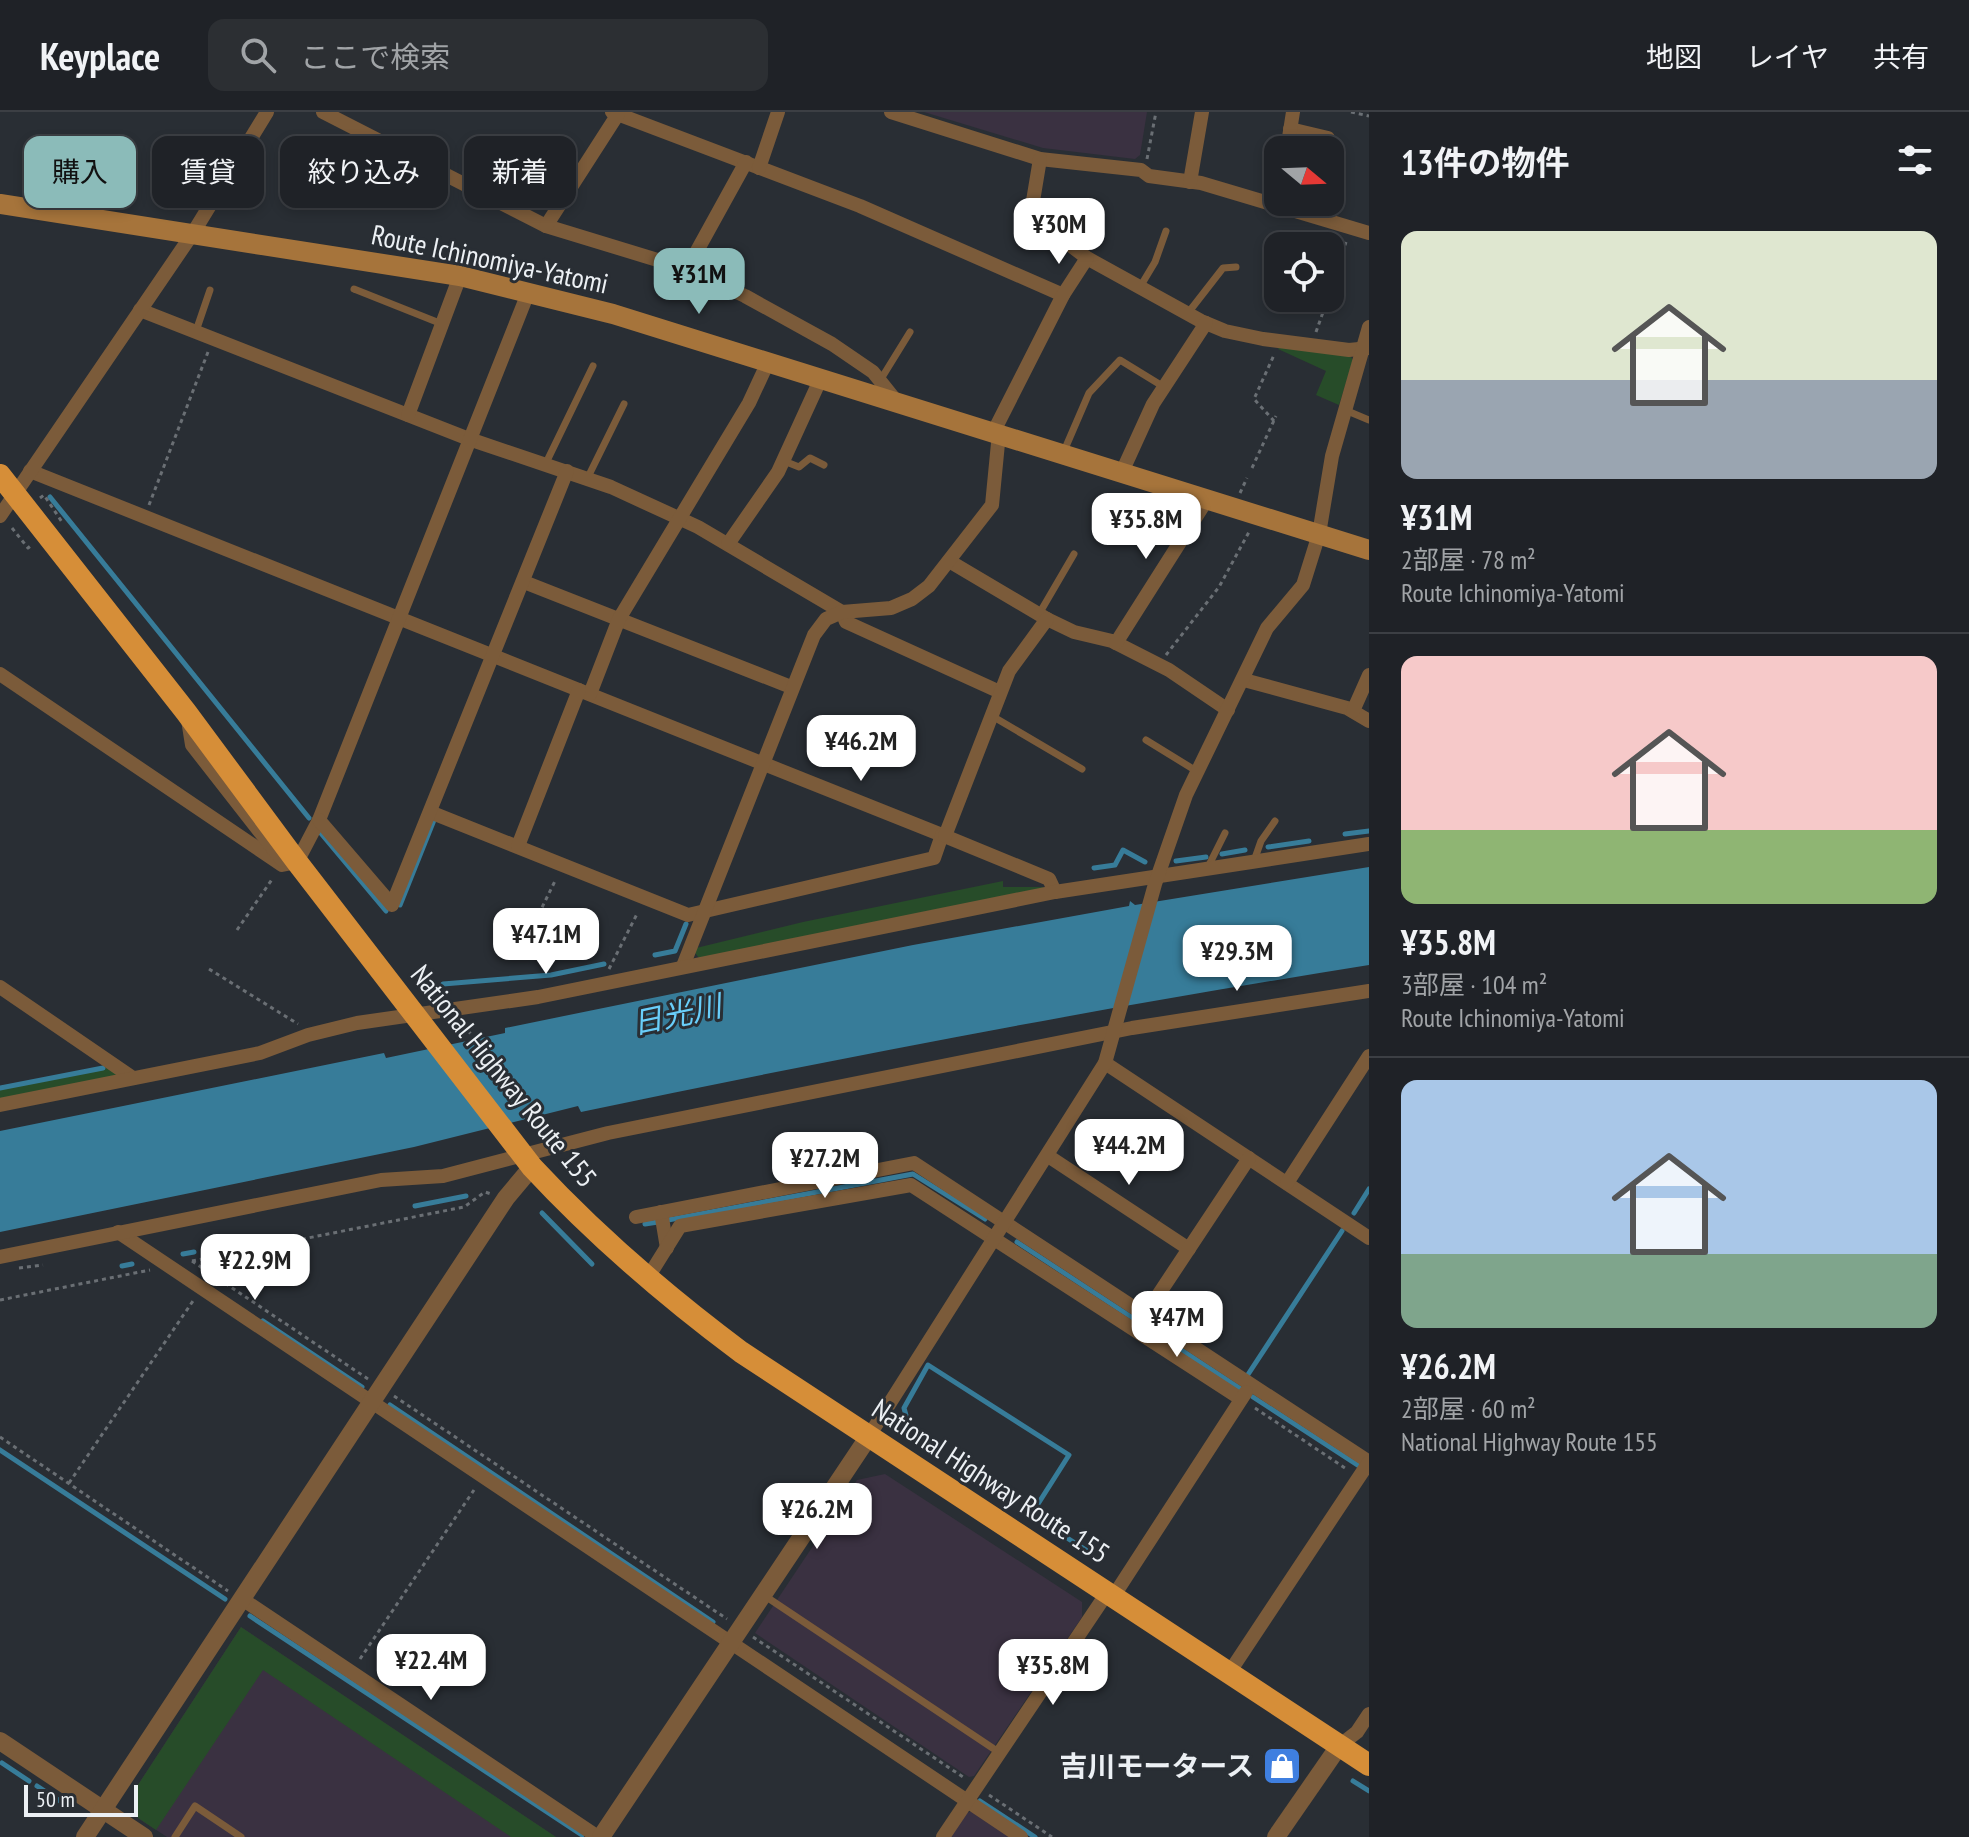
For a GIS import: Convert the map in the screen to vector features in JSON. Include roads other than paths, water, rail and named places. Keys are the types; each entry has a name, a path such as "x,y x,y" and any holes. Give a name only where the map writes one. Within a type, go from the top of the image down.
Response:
{"highway":[{"name":"National Highway Route 155","path":"0,475 186,712 288,864 418,1019 524,1156 572,1210 647,1279 741,1352 1369,1765"}],"main road":[{"name":"Route Ichinomiya-Yatomi","path":"0,204 460,276 645,322 1369,550"}],"street":[{"path":"0,516 193,233 267,112"},
{"path":"323,112 352,118 471,190 546,226 687,269 789,318 881,379 897,402"},
{"path":"687,269 753,165 778,112"},
{"path":"891,112 1040,159 1145,173 1264,200"},
{"path":"1190,182 1202,112"},
{"path":"1289,136 1293,112"},
{"path":"546,226 615,113 860,206 1063,295"},
{"path":"1290,129 1320,136"},
{"path":"1040,159 1032,207 1049,229 1087,258 1225,331 1280,341 1366,348"},
{"path":"1329,216 1369,233"},
{"path":"683,966 814,635 826,619 842,612 891,608 912,599 929,586 992,505 996,432 1063,295 1087,258"},
{"path":"408,415 460,276"},
{"path":"0,674 288,864 319,820 528,293"},
{"path":"140,310 469,439 544,466 588,477 728,544 842,612 846,622 1000,692"},
{"path":"1122,472 1164,387 1206,323"},
{"path":"242,1599 600,1837 869,1436 1007,1223 1105,1063 1173,826 1267,628 1303,585 1319,534 1332,456 1366,348 1369,327"},
{"path":"518,846 619,619 749,403 769,360"},
{"path":"728,544 754,504 762,499 784,461 821,378"},
{"path":"30,471 944,835 1049,879 1055,892"},
{"path":"319,820 392,905 567,471"},
{"path":"1116,643 1208,498"},
{"path":"949,561 1074,632 1116,643 1158,664 1228,710"},
{"path":"524,582 791,687"},
{"path":"430,812 688,915 934,858 1009,671 1043,616"},
{"path":"1353,711 1369,675"},
{"path":"1244,680 1353,711 1369,721"},
{"path":"0,1105 273,1049 308,1035 538,997 1055,892 1156,881 1369,844"},
{"path":"0,987 133,1078"},
{"path":"0,1257 381,1180 443,1176 608,1133 1114,1030 1369,991"},
{"path":"1287,1183 1369,1056"},
{"path":"1105,1063 1369,1238"},
{"path":"85,1837 506,1198 524,1156"},
{"path":"1048,1156 1189,1249"},
{"path":"1145,1315 1249,1158"},
{"path":"636,1217 914,1163 1369,1462 1229,1673"},
{"path":"647,1279 680,1226 911,1185 1241,1399"},
{"path":"661,1212 667,1248"},
{"path":"118,1232 201,1288 376,1395 482,1478 735,1636 1021,1837"},
{"path":"943,1837 1251,1385"},
{"path":"1276,1837 1339,1746 1357,1732 1369,1714"},
{"path":"0,1741 144,1837"}],"lane":[{"path":"1140,287 1155,262 1166,231"},
{"path":"1188,314 1223,268 1236,267"},
{"path":"354,289 442,324"},
{"path":"196,331 210,290"},
{"path":"881,379 910,332"},
{"path":"1063,453 1089,393 1120,360 1164,387"},
{"path":"544,466 593,366"},
{"path":"588,477 624,404"},
{"path":"1345,410 1369,420"},
{"path":"784,461 799,467 810,458 824,465"},
{"path":"1043,616 1074,554"},
{"path":"992,716 1082,769"},
{"path":"1146,740 1198,772"},
{"path":"1253,862 1261,841 1275,821"},
{"path":"1206,870 1225,833"},
{"path":"763,1595 1000,1753"},
{"path":"175,1837 195,1806 241,1837"}],"water":[{"name":"日光川","path":"1369,867 1369,965 974,1034 581,1112 578,1106 414,1147 0,1232 0,1131 384,1053 386,1058 505,1033 505,1028 913,945 1129,906 1130,901 1135,905"}],"waterway":[{"path":"50,497 309,818"},
{"path":"400,905 434,820"},
{"path":"319,831 386,911"},
{"path":"1345,834 1369,831"},
{"path":"1268,847 1309,841"},
{"path":"1094,868 1115,865 1123,850 1145,862"},
{"path":"1222,854 1245,850"},
{"path":"1176,861 1206,857"},
{"path":"655,955 675,951 686,924"},
{"path":"443,984 551,975 604,964"},
{"path":"0,1088 103,1068"},
{"path":"668,1220 913,1174 985,1219"},
{"path":"1354,1213 1369,1189"},
{"path":"415,1206 466,1196"},
{"path":"542,1213 592,1264"},
{"path":"645,1224 658,1222"},
{"path":"1247,1376 1342,1231"},
{"path":"1017,1242 1241,1389"},
{"path":"183,1254 194,1252"},
{"path":"122,1266 132,1264"},
{"path":"263,1321 362,1387"},
{"path":"927,1449 911,1434 904,1408 928,1365 1069,1455 1031,1515 1086,1550"},
{"path":"1253,1397 1359,1466"},
{"path":"390,1405 713,1622"},
{"path":"0,1450 225,1599"},
{"path":"250,1616 582,1835"},
{"path":"2,1763 29,1781"},
{"path":"1353,1781 1369,1791"},
{"path":"37,1786 66,1805"},
{"path":"980,1801 1035,1837"}],"place":[{"name":"吉川モータース","path":"1282,1766"}]}
